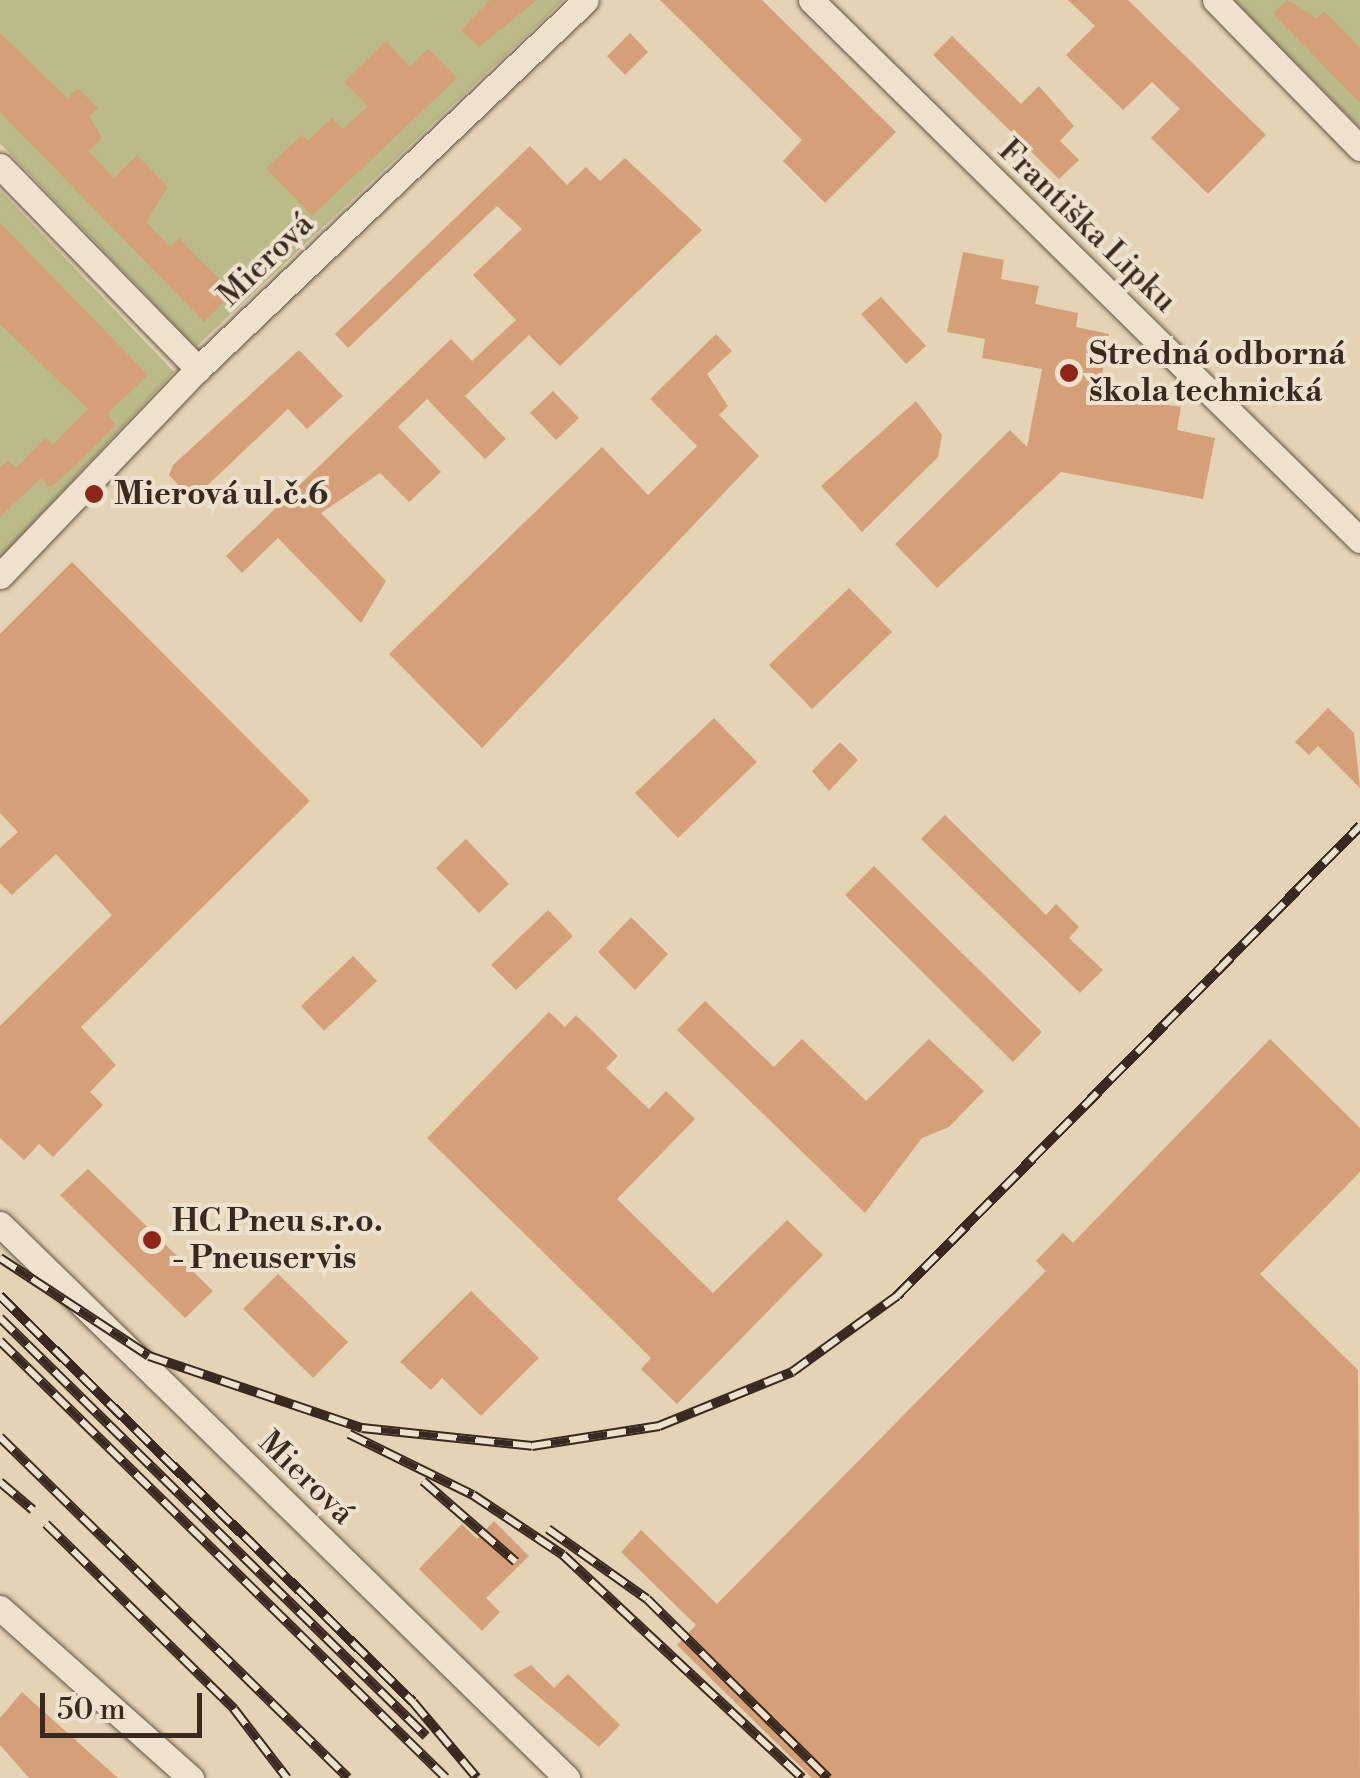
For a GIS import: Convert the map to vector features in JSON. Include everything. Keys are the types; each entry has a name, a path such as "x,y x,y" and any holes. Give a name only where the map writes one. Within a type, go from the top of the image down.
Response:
{"street":[{"name":"Mierová","path":"0,576 198,369 586,0"},
{"name":"Františka Lipku","path":"811,0 1360,540"},
{"path":"1215,0 1360,148"},
{"path":"0,166 198,369"},
{"name":"Mierová","path":"0,1224 566,1778"},
{"path":"0,1608 191,1778"}],"shaded area":[{"path":"0,0 564,0 196,347 0,143"},
{"path":"1234,0 1360,0 1360,128"},
{"path":"0,190 174,372 0,558"}],"building":[{"path":"490,0 537,0 479,47 461,30"},
{"path":"660,0 762,0 896,132 825,203 783,161 802,140"},
{"path":"1068,0 1128,0 1266,135 1208,194 1151,138 1180,109 1152,82 1123,110 1066,55 1095,26"},
{"path":"1287,0 1317,18 1324,11 1360,48 1360,103 1273,14"},
{"path":"0,33 67,98 78,88 98,108 89,116 102,138 88,151 114,178 137,155 168,187 146,222 170,247 179,238 219,279 226,300 204,322 0,112"},
{"path":"630,33 648,52 625,75 607,56"},
{"path":"952,36 1021,104 1039,86 1074,126 1060,141 1079,160 1059,179 933,55"},
{"path":"386,41 410,67 428,49 457,78 312,216 266,168 302,135 308,141 332,118 343,129 368,106 344,82"},
{"path":"530,146 567,185 586,167 600,181 625,158 702,230 560,366 529,335 465,396 506,439 485,459 427,399 398,427 441,472 409,502 380,473 321,513 386,581 361,623 278,538 242,573 226,556 451,339 472,361 516,320 473,275 522,229 497,206 348,348 335,334"},
{"path":"0,223 148,375 107,414 116,425 74,467 50,488 41,478 0,517 0,468 8,460 16,468 45,438 53,445 88,409 0,324"},
{"path":"963,252 1004,260 1001,279 1039,286 1035,304 1078,313 1076,327 1109,334 1099,393 1181,407 1177,430 1215,438 1203,499 1061,472 937,588 895,544 1010,430 1027,447 1042,369 982,358 985,339 947,332"},
{"path":"881,297 926,346 906,364 861,314"},
{"path":"716,334 732,351 707,374 728,406 719,415 759,456 482,748 389,654 602,447 648,495 697,446 650,399"},
{"path":"299,350 343,396 307,429 288,409 192,500 169,475 173,465"},
{"path":"553,391 579,418 556,440 530,413"},
{"path":"916,401 942,435 938,457 862,532 821,486"},
{"path":"72,562 310,801 81,1027 116,1065 90,1092 103,1105 53,1157 39,1144 24,1160 0,1138 0,1026 112,915 56,854 12,895 0,883 0,848 18,832 0,813 0,634"},
{"path":"849,588 892,632 812,709 769,665"},
{"path":"1328,708 1354,733 1360,788 1318,746 1309,755 1295,742"},
{"path":"714,718 757,762 678,838 635,793"},
{"path":"840,742 858,760 829,791 812,771"},
{"path":"945,815 1046,915 1056,904 1079,927 1069,938 1103,970 1080,993 921,839"},
{"path":"466,839 509,884 479,913 436,868"},
{"path":"874,866 1042,1032 1013,1062 845,895"},
{"path":"548,910 573,936 516,990 491,965"},
{"path":"631,917 668,954 635,990 598,952"},
{"path":"353,956 377,981 324,1031 301,1006"},
{"path":"705,1001 774,1067 802,1039 866,1101 929,1039 984,1091 949,1127 922,1138 865,1213 677,1030"},
{"path":"549,1012 565,1027 576,1015 618,1056 606,1068 649,1109 666,1091 695,1119 617,1199 713,1293 787,1220 823,1255 677,1404 641,1369 651,1358 427,1138"},
{"path":"1270,1039 1360,1128 1360,1172 1260,1274 1358,1370 1360,1778 812,1778 677,1645 696,1625 621,1552 641,1530 717,1604 1046,1271 1036,1261 1063,1233 1073,1243"},
{"path":"88,1169 213,1291 185,1318 60,1195"},
{"path":"278,1274 348,1342 313,1378 243,1309"},
{"path":"471,1291 539,1358 481,1416 442,1378 431,1390 400,1362"},
{"path":"494,1521 529,1556 486,1598 500,1612 482,1631 419,1569 462,1524 477,1539"},
{"path":"531,1665 554,1688 568,1674 620,1725 599,1747 513,1675"},
{"path":"22,1692 118,1778 29,1778 0,1745 0,1718"}],"railway":[{"path":"0,1258 149,1356 362,1428 532,1446 659,1426 792,1372 897,1296 1360,826"},
{"path":"0,1296 413,1702 477,1778"},
{"path":"0,1318 426,1736"},
{"path":"0,1341 446,1778"},
{"path":"349,1434 473,1495 563,1555 802,1778"},
{"path":"0,1437 348,1778"},
{"path":"423,1481 516,1562"},
{"path":"0,1482 33,1510"},
{"path":"46,1524 234,1709 287,1778"},
{"path":"548,1529 647,1599 828,1778"}],"place":[{"name":"Stredná odborná škola technická","path":"1069,373"},
{"name":"Mierová ul.č.6","path":"94,494"},
{"name":"HC Pneu s.r.o. - Pneuservis","path":"152,1240"}]}
